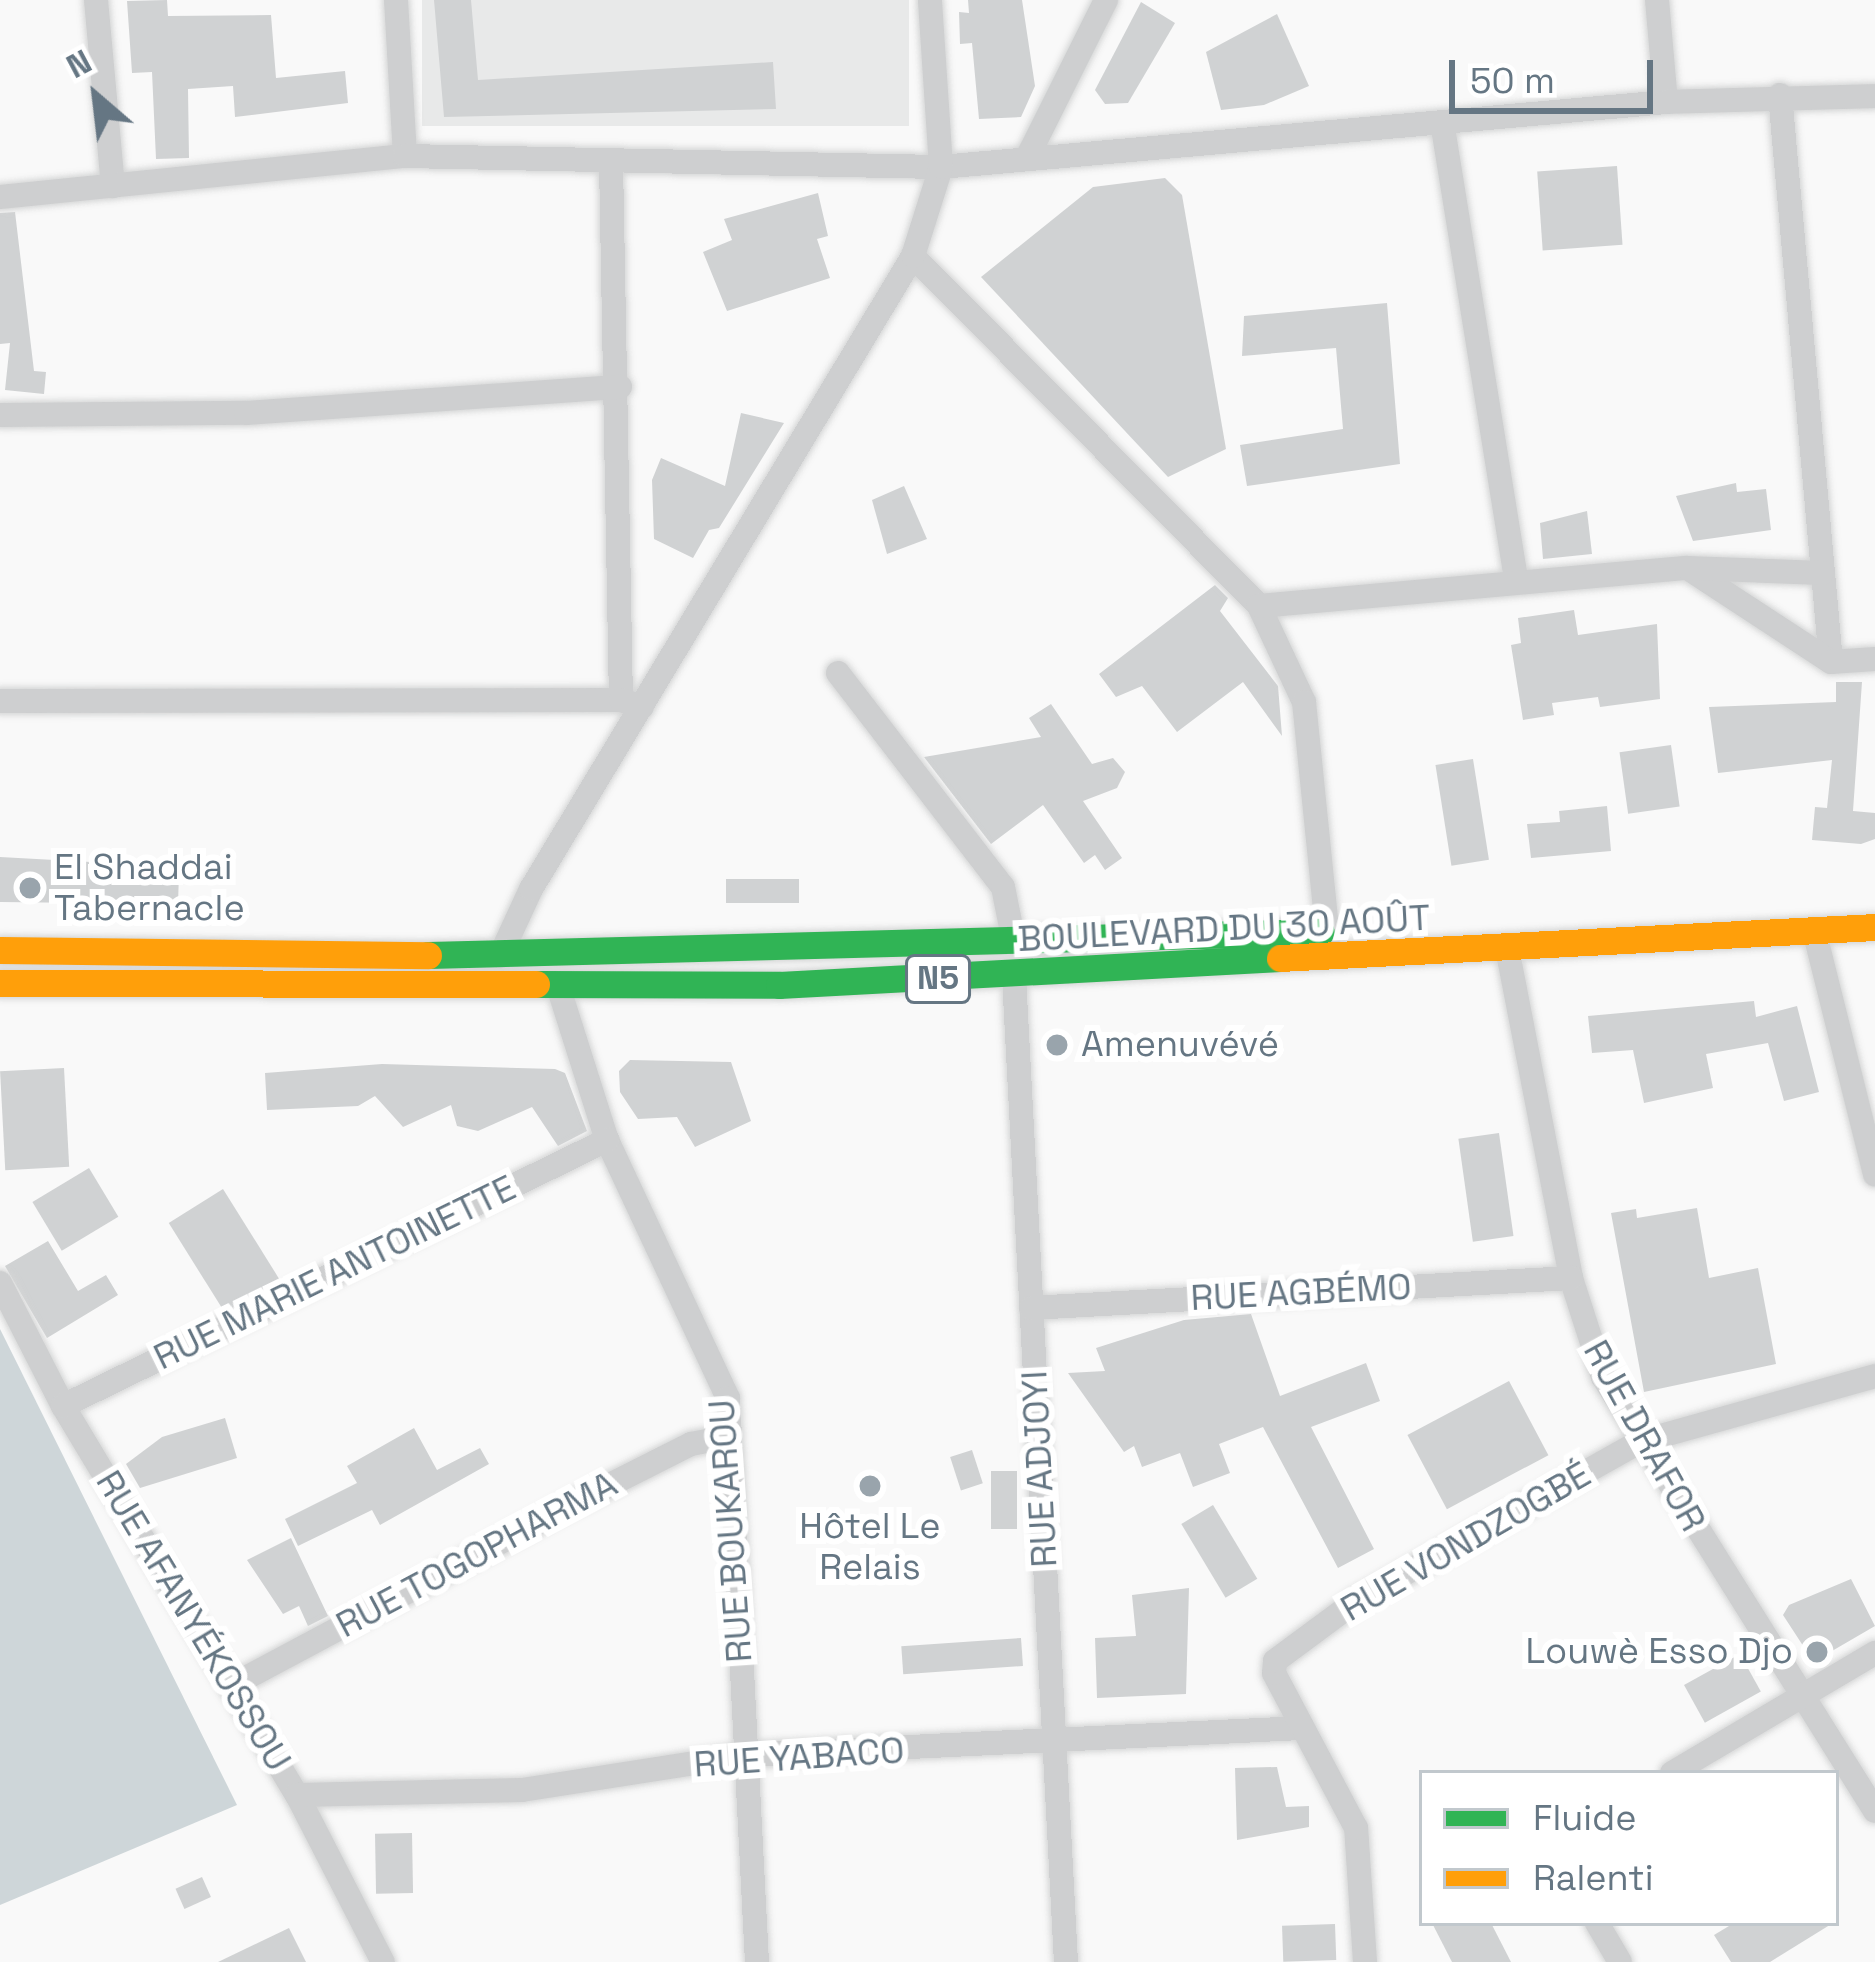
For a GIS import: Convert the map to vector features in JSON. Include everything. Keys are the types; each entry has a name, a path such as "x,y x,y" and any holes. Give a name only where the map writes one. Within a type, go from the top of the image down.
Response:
{"highway":[{"name":"BOULEVARD DU 30 AOÛT","path":"0,950 562,957 1328,932 1875,900"},
{"name":"BOULEVARD DU 30 AOÛT","path":"0,983 560,989 1014,976 1875,927"},
{"path":"499,986 500,956"},
{"path":"560,989 562,957"}],"street":[{"path":"96,0 113,186"},
{"path":"396,0 404,156"},
{"path":"500,956 631,703 913,256 941,167 930,0"},
{"path":"1029,154 1106,0"},
{"path":"1657,0 1666,102"},
{"path":"0,197 404,156 941,167 1029,154 1443,128 1666,102 1780,95 1875,96"},
{"path":"1780,95 1831,662"},
{"path":"1443,128 1516,578"},
{"path":"611,161 631,703"},
{"path":"913,256 1259,606 1304,702 1328,961"},
{"path":"0,415 246,413 620,387"},
{"path":"1259,606 1516,578 1687,568 1822,573"},
{"path":"1687,568 1831,662 1875,659"},
{"path":"838,673 1003,887 1014,943"},
{"path":"0,701 631,703"},
{"path":"1814,930 1875,1175"},
{"name":"RUE DRAFOR","path":"1507,948 1584,1330 1640,1442 1875,1811"},
{"name":"RUE ADJOYI","path":"1014,976 1066,1962"},
{"name":"RUE BOUKAROU","path":"560,989 607,1140 728,1398 757,1962"},
{"name":"RUE MARIE ANTOINETTE","path":"63,1406 607,1140"},
{"name":"RUE AGBÉMO","path":"1031,1308 1571,1278"},
{"name":"RUE AFANYÉKOSSOU","path":"0,1283 63,1406 297,1795 382,1962"},
{"name":"RUE VONDZOGBÉ","path":"1302,1729 1275,1661 1356,1601 1640,1442 1875,1376"},
{"name":"RUE TOGOPHARMA","path":"231,1686 671,1454 727,1437"},
{"path":"1677,1770 1875,1653"},
{"path":"1302,1729 1327,1762 1360,1842 1366,1962"},
{"name":"RUE YABACO","path":"297,1795 522,1790 746,1755 1055,1745 1302,1729"},
{"path":"1600,1926 1620,1962"}],"shaded area":[{"path":"422,0 909,0 909,126 422,126"},
{"path":"0,1329 237,1805 0,1905"}],"building":[{"path":"167,0 168,16 271,15 276,78 345,71 348,103 235,117 233,86 188,89 189,158 156,159 152,72 132,73 127,1"},
{"path":"434,0 471,0 478,80 773,62 776,109 444,117"},
{"path":"968,0 1022,0 1035,86 1021,117 979,119 972,43 960,44 959,12 969,13"},
{"path":"1141,2 1175,23 1128,103 1105,104 1095,90"},
{"path":"1277,14 1309,86 1264,105 1221,110 1206,52"},
{"path":"1617,166 1623,245 1543,250 1537,172"},
{"path":"1165,178 1182,195 1226,449 1168,477 981,277 1093,187"},
{"path":"818,193 828,236 817,239 830,278 727,311 703,252 732,240 724,219"},
{"path":"15,212 34,371 46,372 44,394 5,390 10,343 0,344 0,213"},
{"path":"1387,303 1400,464 1247,486 1240,445 1343,429 1336,348 1242,356 1244,316"},
{"path":"741,413 784,423 719,528 709,530 693,558 654,539 652,480 661,458 725,486"},
{"path":"1736,483 1737,492 1766,489 1771,530 1693,541 1676,496"},
{"path":"904,486 927,539 887,554 872,500"},
{"path":"1587,511 1592,554 1543,559 1540,523"},
{"path":"1215,585 1228,598 1220,611 1278,686 1282,736 1243,682 1177,732 1142,686 1116,697 1099,674"},
{"path":"1574,610 1578,635 1657,624 1660,699 1600,707 1598,697 1552,703 1554,715 1523,720 1511,645 1521,643 1518,618"},
{"path":"1836,682 1862,682 1853,811 1875,813 1875,839 1861,844 1812,840 1815,807 1827,808 1832,760 1718,773 1709,707 1836,702"},
{"path":"1051,704 1092,764 1113,758 1125,772 1117,788 1083,801 1122,858 1105,870 1095,855 1084,863 1043,805 991,844 924,757 1041,737 1029,718"},
{"path":"1671,745 1680,806 1628,814 1620,752"},
{"path":"1473,759 1489,860 1451,866 1435,765"},
{"path":"1607,806 1611,851 1531,858 1527,824 1560,822 1559,811"},
{"path":"0,857 91,862 90,872 179,873 178,904 0,902"},
{"path":"726,879 799,879 799,903 726,903"},
{"path":"1754,1001 1756,1017 1797,1006 1819,1092 1784,1101 1768,1043 1706,1054 1713,1088 1644,1103 1633,1050 1592,1053 1588,1016"},
{"path":"630,1060 731,1062 751,1121 695,1147 677,1117 638,1119 620,1092 619,1071"},
{"path":"382,1064 555,1069 565,1073 587,1131 558,1146 532,1107 478,1131 457,1126 451,1105 403,1127 375,1096 358,1106 267,1110 265,1073"},
{"path":"64,1068 69,1167 5,1170 0,1071"},
{"path":"1499,1133 1513,1236 1473,1242 1458,1139"},
{"path":"89,1168 118,1217 62,1251 32,1202"},
{"path":"223,1189 281,1281 226,1315 169,1223"},
{"path":"1697,1208 1709,1278 1758,1268 1776,1364 1644,1392 1611,1213 1636,1209 1637,1218"},
{"path":"48,1241 78,1291 106,1275 118,1295 47,1338 5,1266"},
{"path":"1251,1314 1280,1396 1366,1363 1380,1401 1311,1427 1374,1549 1338,1568 1263,1427 1219,1444 1230,1473 1193,1487 1180,1453 1142,1467 1134,1446 1124,1452 1068,1373 1105,1371 1096,1348 1184,1320"},
{"path":"1509,1381 1548,1455 1447,1509 1407,1435"},
{"path":"225,1418 237,1458 140,1488 126,1464 162,1437"},
{"path":"414,1428 437,1470 480,1448 489,1464 380,1525 372,1510 298,1546 285,1519 357,1483 347,1466"},
{"path":"972,1450 983,1483 961,1490 950,1457"},
{"path":"991,1471 1017,1471 1017,1529 991,1529"},
{"path":"1213,1505 1257,1579 1226,1598 1181,1524"},
{"path":"291,1538 328,1616 308,1626 299,1606 283,1614 247,1560"},
{"path":"1851,1579 1875,1626 1832,1651 1826,1663 1811,1658 1783,1615 1789,1605"},
{"path":"1189,1588 1186,1694 1097,1698 1095,1638 1136,1636 1132,1595"},
{"path":"1021,1638 1023,1666 903,1674 901,1646"},
{"path":"1740,1654 1761,1692 1705,1723 1684,1685"},
{"path":"1277,1767 1286,1807 1309,1806 1309,1827 1237,1840 1235,1768"},
{"path":"412,1833 413,1893 376,1894 375,1834"},
{"path":"202,1877 211,1897 184,1909 176,1889"},
{"path":"1335,1924 1336,1960 1283,1962 1282,1926"},
{"path":"1434,1926 1493,1926 1511,1962 1452,1962"},
{"path":"1729,1926 1828,1926 1770,1962 1731,1962 1714,1935"},
{"path":"289,1928 306,1962 218,1962"}],"traffic: fast":[{"path":"428,955 1321,932"},
{"path":"536,984 779,985 1280,958"}],"traffic: slow":[{"path":"1280,958 1875,927"},
{"path":"0,950 428,955"},
{"path":"0,983 536,984"}],"place":[{"name":"El Shaddai Tabernacle","path":"30,888"},
{"name":"Amenuvévé","path":"1057,1045"},
{"name":"Hôtel Le Relais","path":"870,1486"},
{"name":"Louwè Esso Djo","path":"1817,1652"}]}
